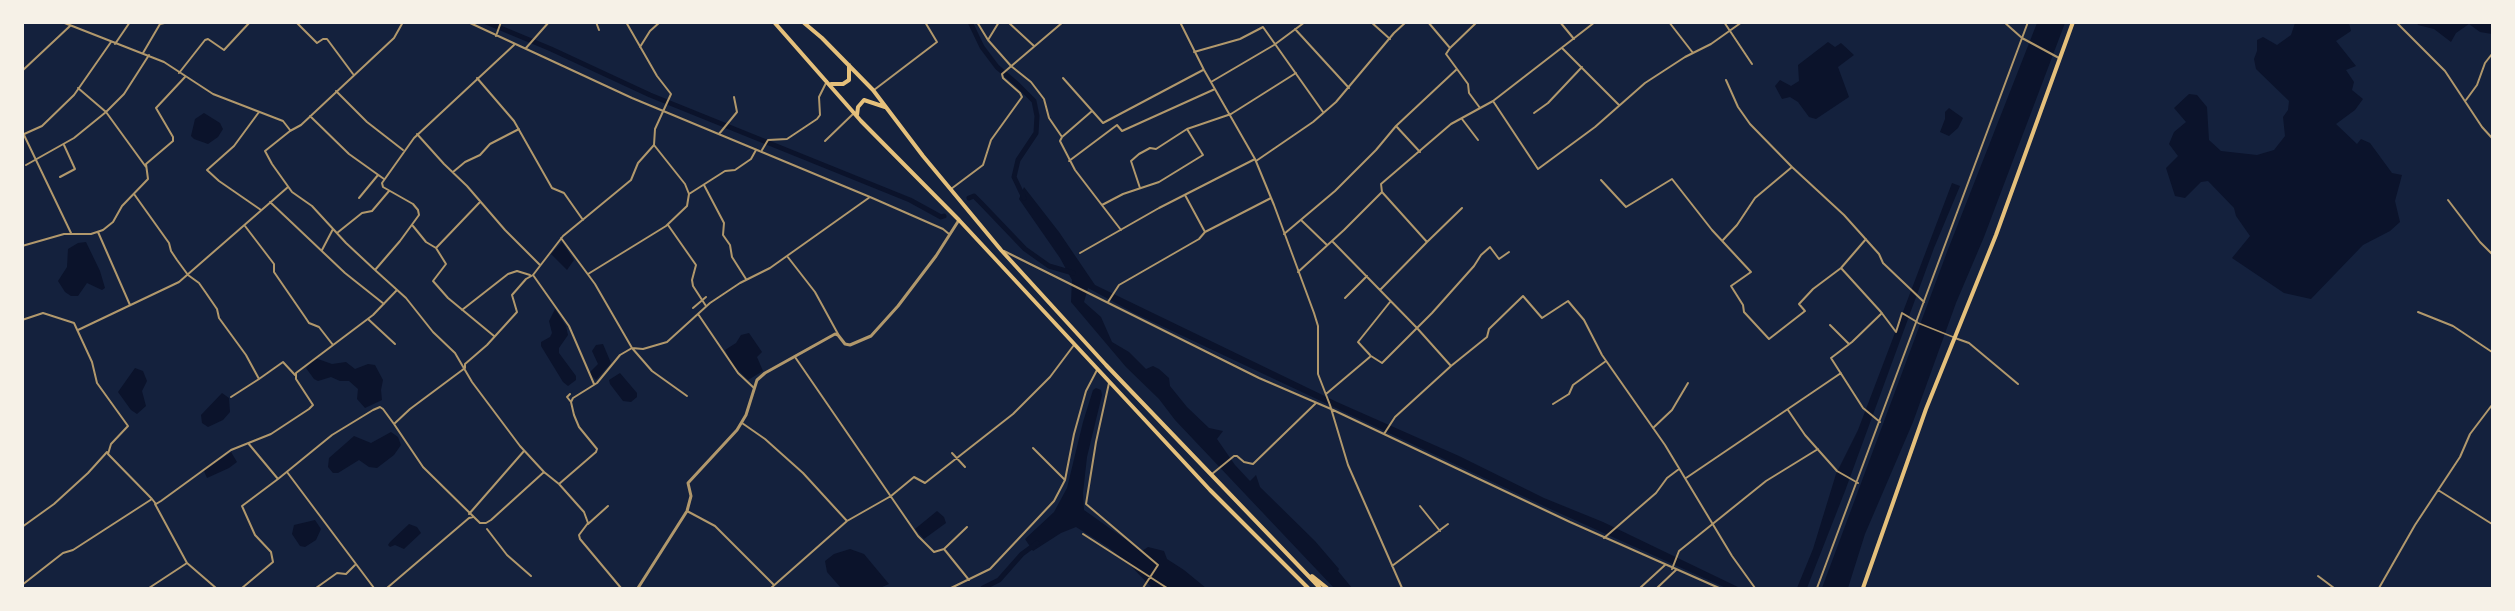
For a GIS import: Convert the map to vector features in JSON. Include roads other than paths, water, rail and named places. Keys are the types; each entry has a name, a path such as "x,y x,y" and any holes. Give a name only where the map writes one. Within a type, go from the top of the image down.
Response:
{"main road":[{"path":"774,22 856,114 959,220 1109,383 1210,490 1308,588"},
{"path":"803,22 849,64 873,90 1001,250 1106,365 1320,588"},
{"path":"1863,588 1926,409 2033,137 2073,22"},
{"path":"828,82 843,84 849,80 849,64"},
{"path":"856,114 864,100 886,108"},
{"path":"1305,570 1328,588"},
{"path":"1298,578 1304,588"}],"street":[{"path":"62,22 164,62 213,94 283,121 290,127 290,130"},
{"path":"115,44 130,22"},
{"path":"143,54 160,24 169,22"},
{"path":"179,73 192,53 205,40 208,39 224,50 250,22"},
{"path":"296,22 317,43 327,39 353,74"},
{"path":"403,22 394,38 297,129 290,130 265,151 288,187 318,211 333,229 397,290 454,353 472,382 524,451 559,484 584,512 588,524"},
{"path":"468,22 514,45 526,48 664,111 870,197 943,229 949,234"},
{"path":"496,36 501,22"},
{"path":"526,48 549,22"},
{"path":"596,22 599,30"},
{"path":"588,273 668,225 687,206 689,195 681,178 654,145 654,129 671,94 640,48 626,22"},
{"path":"640,48 650,32 660,22"},
{"path":"873,90 937,42 925,22"},
{"path":"977,22 988,40 1010,66 1031,82 1044,99 1049,118 1062,137"},
{"path":"988,40 999,22"},
{"path":"1008,22 1034,46"},
{"path":"951,189 983,165 992,140 1022,97 1003,78 1002,74 1063,22"},
{"path":"1180,22 1194,52 1255,160 1271,198 1318,326 1318,374 1331,407 1348,465 1402,588"},
{"path":"1211,82 1274,45 1305,22"},
{"path":"1371,22 1390,39"},
{"path":"1080,253 1185,195 1255,160 1323,113 1349,88 1406,22"},
{"path":"1428,22 1450,48"},
{"path":"1477,22 1446,54 1468,84 1469,93 1480,109"},
{"path":"1560,22 1574,39"},
{"path":"1427,242 1382,192 1382,184 1451,124 1493,101 1595,22"},
{"path":"1669,22 1693,53"},
{"path":"1724,22 1752,64"},
{"path":"1493,101 1538,169 1645,83 1693,53 1711,45 1743,22"},
{"path":"2004,22 2022,38 2059,58"},
{"path":"1817,588 2028,22"},
{"path":"2396,22 2445,70 2482,127 2493,138"},
{"path":"22,71 70,26"},
{"path":"1194,52 1240,39 1263,27 1323,113"},
{"path":"1295,29 1349,88"},
{"path":"71,233 23,135 37,130 48,121 78,88 111,42"},
{"path":"375,270 419,215 413,204 383,187 384,179 417,134 514,45"},
{"path":"1562,48 1620,105"},
{"path":"2466,100 2477,86 2486,63 2493,54"},
{"path":"26,165 64,145 106,112 124,94 149,56"},
{"path":"1534,113 1548,103 1582,67"},
{"path":"1284,234 1368,158 1396,126 1456,69"},
{"path":"1063,78 1103,123 1204,70"},
{"path":"1140,188 1131,161 1147,149 1156,149 1187,129 1231,114 1296,74"},
{"path":"146,167 150,160 173,141 173,137 156,108 185,76"},
{"path":"477,78 519,129 552,188 564,193 583,220"},
{"path":"1726,80 1738,106 1750,124 1844,215 1883,262 1924,302"},
{"path":"761,151 768,140 787,139 820,115 819,98 828,82"},
{"path":"22,246 71,233 98,232 117,218 122,206 148,179 146,167 106,112 78,88"},
{"path":"1069,160 1117,125 1122,131 1215,89"},
{"path":"336,91 373,127 404,151"},
{"path":"719,134 738,112 734,97"},
{"path":"1093,111 1060,141 1069,160 1121,230"},
{"path":"259,112 234,146 207,170 261,210"},
{"path":"825,141 856,114"},
{"path":"310,116 349,154 384,179"},
{"path":"1462,119 1478,140"},
{"path":"1396,126 1420,152"},
{"path":"453,172 465,162 480,155 490,144 519,129"},
{"path":"1102,205 1159,182 1203,155 1187,129"},
{"path":"417,134 523,250 540,265"},
{"path":"60,177 75,168 64,145"},
{"path":"394,424 465,368 465,364 517,312 512,295 526,279 533,275 561,238 627,184 641,159 654,145"},
{"path":"689,195 724,171 735,170 751,159 756,150"},
{"path":"1723,240 1737,225 1755,198 1792,167"},
{"path":"359,198 378,175"},
{"path":"1600,180 1626,207 1672,179 1751,272 1731,286 1743,305 1744,312 1769,339 1804,311 1799,304 1813,289 1841,268 1866,239"},
{"path":"704,185 724,223 723,235 730,245 732,257 747,279"},
{"path":"78,330 167,289 188,275 288,187"},
{"path":"337,233 362,213 372,211 389,191"},
{"path":"1298,272 1382,192"},
{"path":"134,194 147,210 188,275 202,287 217,309 219,318 246,355 259,379"},
{"path":"1185,195 1205,232"},
{"path":"571,402 573,398 594,384 614,360 632,348 643,349 667,342 706,306 787,256 870,197"},
{"path":"1108,302 1119,285 1189,245 1205,232 1271,198"},
{"path":"2448,200 2480,242 2493,254"},
{"path":"270,202 345,273 385,304"},
{"path":"436,248 480,202"},
{"path":"1380,290 1462,208"},
{"path":"787,256 815,292 831,317 838,335 845,344 850,345 871,336 898,306 936,256 959,220"},
{"path":"1301,220 1327,245"},
{"path":"412,225 426,242 436,248 446,264 434,278 435,285 494,336"},
{"path":"668,225 696,265 692,280 706,306"},
{"path":"245,226 274,264 274,272 309,323 319,327 333,345"},
{"path":"321,251 333,229"},
{"path":"98,232 130,305"},
{"path":"561,238 588,273 632,348 652,371 687,396"},
{"path":"1332,241 1417,327 1450,366"},
{"path":"1390,302 1358,342 1371,356 1382,363 1490,247 1498,259 1509,252"},
{"path":"1001,250 1176,338 1316,403 1331,407 1604,538 1719,588"},
{"path":"1841,268 1896,332 1902,313 1969,343 2018,384"},
{"path":"462,310 512,272 533,275 569,326 594,384"},
{"path":"1345,298 1367,276"},
{"path":"295,375 368,320 397,290"},
{"path":"1384,434 1390,424 1450,366 1487,337 1490,329 1523,296 1542,318 1568,302 1584,320 1606,361 1686,478 1732,556 1755,588"},
{"path":"693,308 706,297"},
{"path":"2418,312 2453,326 2493,352"},
{"path":"22,320 43,313 71,321 78,330 92,362 97,383 128,426 88,473 54,504 22,527"},
{"path":"698,313 738,373 754,388"},
{"path":"1880,422 1863,408 1831,358 1882,314"},
{"path":"368,320 395,344"},
{"path":"1830,325 1849,344"},
{"path":"638,588 687,511 691,496 688,483 742,423 750,406 757,380 765,373 826,338 838,335"},
{"path":"771,588 847,521 891,496 914,477 925,483 1013,414 1050,377 1074,345"},
{"path":"1327,395 1371,356"},
{"path":"795,357 918,536 934,552 944,549 967,527"},
{"path":"1553,405 1569,394 1573,385 1606,361"},
{"path":"107,452 156,504 223,456 271,434 312,407 312,403 295,375 283,362 231,397"},
{"path":"951,588 990,569 1054,501 1065,480 1074,434 1086,391 1097,369"},
{"path":"1686,478 1841,373"},
{"path":"1109,383 1096,441 1086,504 1158,565 1143,588"},
{"path":"1653,428 1672,410 1688,383"},
{"path":"559,484 597,449 579,427 571,402 567,397 570,394"},
{"path":"1212,474 1234,456 1253,465 1316,403"},
{"path":"2379,588 2460,457 2470,434 2493,405"},
{"path":"242,588 271,566 273,558 266,543 252,530 242,506 332,435 377,408 383,409 423,467 472,518 482,523 491,520 544,472"},
{"path":"1788,409 1837,471 1858,483"},
{"path":"742,423 803,473 847,521"},
{"path":"248,443 278,479"},
{"path":"1033,448 1065,480"},
{"path":"1672,569 1679,551 1766,481 1818,449"},
{"path":"469,514 524,451"},
{"path":"952,453 965,467"},
{"path":"1604,538 1656,493 1667,478 1680,469"},
{"path":"287,472 355,565 375,588"},
{"path":"2438,490 2493,525"},
{"path":"152,499 188,563 216,588"},
{"path":"22,585 63,553 73,550 152,499"},
{"path":"608,506 579,535 621,588"},
{"path":"1420,506 1440,531"},
{"path":"687,511 715,526 774,584"},
{"path":"387,588 469,518 472,518"},
{"path":"1392,566 1448,524"},
{"path":"487,529 507,555 531,576"},
{"path":"1083,534 1167,588"},
{"path":"944,549 969,580"},
{"path":"149,588 188,563"},
{"path":"316,588 337,573 346,574 355,565"},
{"path":"1640,588 1665,565"},
{"path":"1657,588 1676,570"},
{"path":"2318,576 2334,588"},
{"path":"247,585 250,588"}],"water":[{"path":"2037,23 2065,23 1984,237 1956,303 1913,422 1865,534 1848,588 1822,588 1947,252"},
{"path":"2295,23 2349,23 2351,31 2336,41 2356,66 2346,70 2354,82 2352,90 2363,99 2355,110 2336,124 2357,144 2361,139 2370,143 2392,173 2402,175 2395,201 2400,222 2390,231 2363,245 2311,299 2284,293 2232,258 2250,236 2236,216 2234,208 2208,181 2201,182 2185,198 2175,196 2166,168 2178,156 2169,144 2174,132 2186,122 2174,108 2189,94 2197,95 2207,107 2209,140 2221,151 2257,155 2274,150 2285,136 2283,117 2288,110 2289,101 2256,69 2254,59 2257,40 2263,37 2277,45 2291,35"},
{"path":"2417,23 2492,23 2492,34 2480,32 2469,24 2456,33 2451,42 2434,29"},
{"path":"1828,42 1835,47 1841,43 1854,55 1838,67 1849,97 1816,119 1809,117 1798,102 1790,97 1782,99 1775,86 1780,80 1791,86 1799,81 1798,65"},
{"path":"1949,108 1963,118 1958,128 1949,136 1940,132 1945,112"},
{"path":"204,113 220,123 223,129 218,137 208,144 191,136 195,119"},
{"path":"1952,183 1960,186 1934,248 1845,491 1807,588 1797,588 1813,549 1836,474 1858,430"},
{"path":"1024,187 1059,232 1095,285 1337,402 1459,456 1544,498 1603,522 1740,588 1726,588 1548,508 1134,313 1088,288 1084,302 1101,317 1112,342 1129,352 1146,369 1153,366 1159,369 1169,378 1170,386 1187,407 1209,428 1223,431 1217,439 1235,465 1250,481 1256,475 1260,487 1315,541 1352,588 1334,588 1175,420 1159,399 1126,367 1071,302 1072,280 1060,258 1019,199"},
{"path":"86,242 100,271 105,288 102,290 87,283 78,296 71,296 65,292 58,281 67,267 68,249 78,243"},
{"path":"562,242 574,260 567,270 551,254"},
{"path":"555,309 566,326 568,335 559,348 559,353 576,376 576,380 568,386 563,382 541,346 541,342 550,337 552,333 549,321"},
{"path":"749,333 762,352 757,357 763,371 748,380 732,364 725,350 736,343 741,335"},
{"path":"603,344 611,363 596,380 590,374 598,364 592,351 596,345"},
{"path":"315,358 332,364 346,362 355,369 368,364 375,365 383,380 382,400 365,408 357,399 358,389 349,381 340,381 331,377 318,381 314,379 306,368"},
{"path":"135,368 143,371 147,381 142,391 146,406 137,414 131,410 118,392"},
{"path":"620,373 637,393 637,397 631,402 623,401 610,384 609,380"},
{"path":"1096,388 1101,390 1102,395 1087,457 1083,493 1084,510 1142,551 1148,547 1164,551 1167,559 1206,588 1152,588 1128,563 1076,527 1061,533 1033,551 1025,539 1054,512 1067,488 1083,422 1093,390"},
{"path":"222,393 229,398 230,412 223,420 208,427 202,423 201,415"},
{"path":"391,432 398,437 401,445 394,455 377,468 369,467 359,460 338,473 333,473 328,467 329,458 354,436 371,443"},
{"path":"231,452 237,462 207,478 204,471"},
{"path":"937,511 944,517 946,523 924,539 915,529"},
{"path":"315,520 321,529 316,540 305,547 300,546 292,534 294,525"},
{"path":"409,524 417,527 421,533 404,549 395,545 390,547 388,545 390,542"},
{"path":"850,549 864,554 889,584 880,588 841,588 827,572 825,561 834,554"}],"waterway":[{"path":"486,22 650,95 910,200 941,217 944,216"},
{"path":"970,22 982,47 997,67 1034,101 1037,116 1036,133 1018,160 1014,177 1024,198"},
{"path":"969,198 974,196 1025,249 1049,266 1073,273"},
{"path":"983,588 999,580 1022,554 1037,543"}]}
